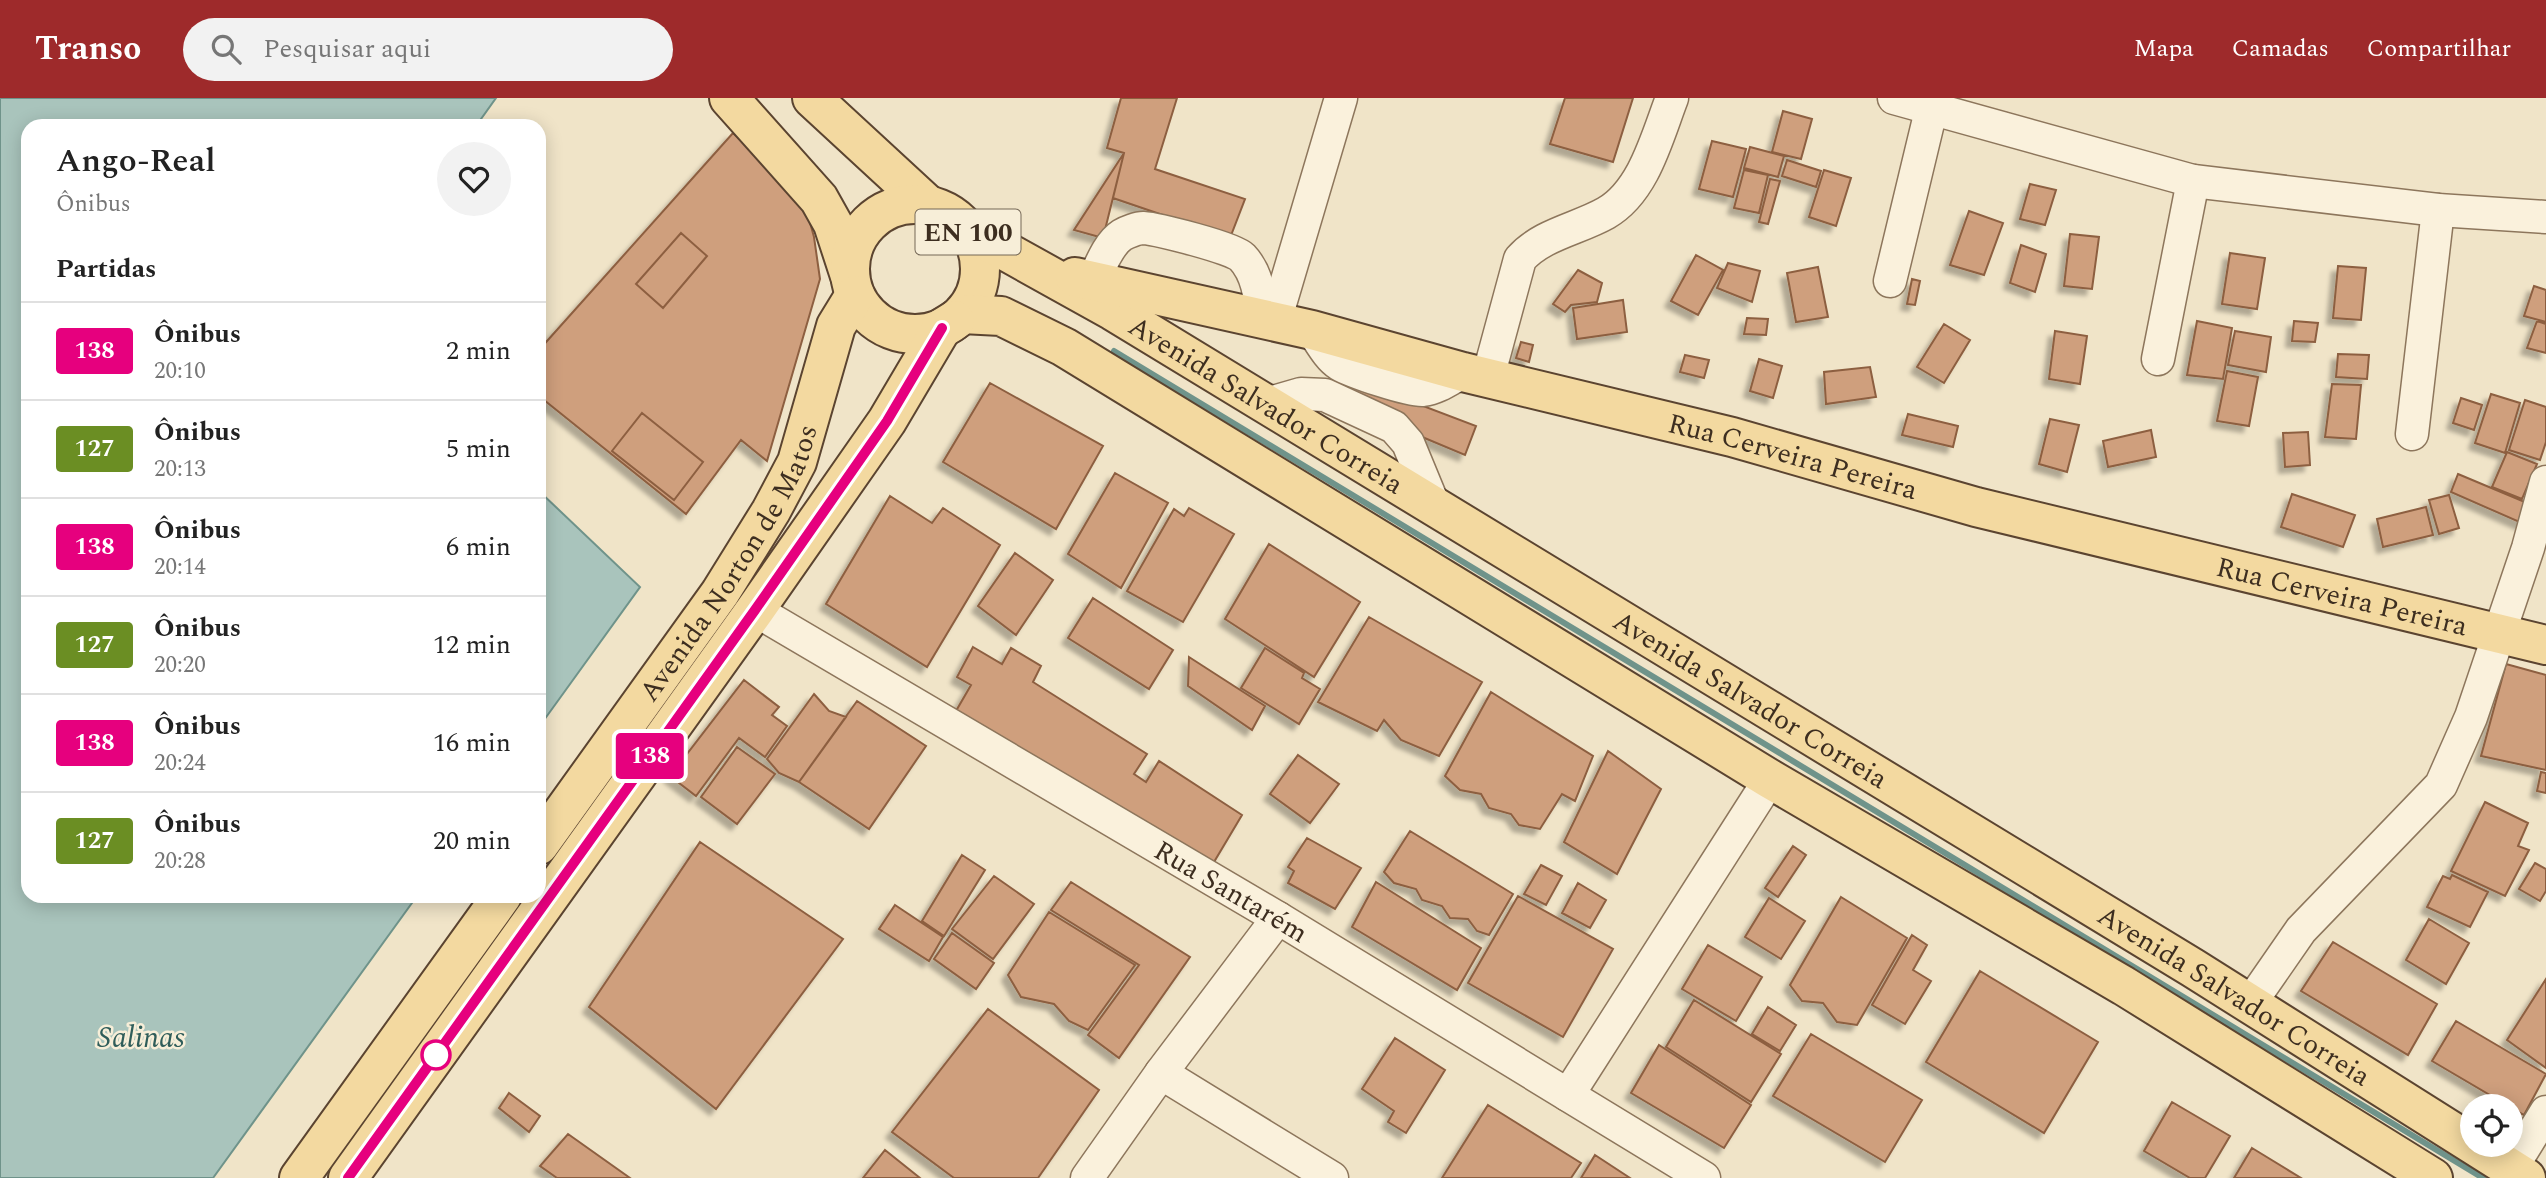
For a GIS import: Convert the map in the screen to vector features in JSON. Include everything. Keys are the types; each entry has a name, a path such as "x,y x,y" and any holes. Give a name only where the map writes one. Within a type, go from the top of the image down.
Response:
{"main road":[{"path":"729,98 819,199 833,224 853,286 870,316 892,330 917,334 952,321"},
{"name":"EN 100","path":"812,98 929,206"},
{"name":"EN 100","path":"853,286 853,252 864,230 872,221 893,208 917,204 929,206 952,216 969,234 978,256 975,293 952,321"},
{"name":"Avenida Salvador Correia","path":"969,234 1112,311 1266,404 2147,940 2518,1174"},
{"name":"Rua Cerveira Pereira","path":"1038,271 1312,330 1476,374 1732,437 1976,507 2546,645"},
{"name":"Avenida Norton de Matos","path":"546,835 720,593 771,511 797,462 836,326 853,286"},
{"name":"Avenida Salvador Correia","path":"952,321 1000,316 1064,346 1770,779 2123,986 2434,1178"},
{"name":"Avenida Norton de Matos","path":"546,902 755,610 887,421 952,321"},
{"path":"299,1178 497,903"},
{"name":"Avenida Norton de Matos","path":"348,1178 545,903"}],"street":[{"path":"1268,320 1341,98"},
{"path":"1476,374 1521,258 1530,247 1620,204 1641,175 1672,98"},
{"path":"1895,98 1932,103 2193,181 2438,210 2546,217"},
{"path":"1890,281 1932,103"},
{"path":"2158,359 2193,181"},
{"path":"2412,434 2438,210"},
{"path":"1093,281 1109,250 1122,235 1142,228 1227,248 1241,256 1260,292 1268,320"},
{"path":"2249,1005 2301,930 2441,785 2471,718 2528,548 2546,482"},
{"name":"Rua Santarém","path":"755,610 1278,918 1704,1178"},
{"path":"1568,1095 1770,779"},
{"path":"1087,1178 1161,1073 1278,918"},
{"path":"1161,1073 1332,1178"},
{"path":"2518,1174 2546,1112"}],"water":[{"name":"Salinas","path":"0,98 496,98 481,119 21,119 21,903 412,903 213,1178 0,1178"},
{"path":"546,498 640,587 546,717"}],"building":[{"path":"1121,98 1177,98 1155,169 1245,199 1230,238 1113,198 1124,153 1107,148"},
{"path":"1565,98 1633,98 1613,162 1550,144"},
{"path":"1783,111 1812,119 1801,159 1772,152"},
{"path":"733,133 804,201 814,237 820,279 767,461 741,440 686,514 546,402 546,342"},
{"path":"1712,141 1746,149 1733,197 1699,189"},
{"path":"1750,147 1784,156 1778,177 1744,168"},
{"path":"1124,153 1103,238 1074,230"},
{"path":"1787,160 1821,171 1816,187 1782,176"},
{"path":"1744,170 1768,175 1759,213 1734,208"},
{"path":"1824,170 1851,178 1836,226 1809,217"},
{"path":"1770,179 1780,181 1768,224 1759,222"},
{"path":"2030,184 2056,190 2045,225 2020,219"},
{"path":"1969,211 2003,223 1984,275 1950,265"},
{"path":"681,233 707,256 663,308 636,284"},
{"path":"2070,234 2099,237 2092,289 2064,286"},
{"path":"2021,245 2046,254 2035,292 2010,283"},
{"path":"2230,253 2265,258 2257,309 2222,304"},
{"path":"1696,255 1723,270 1698,315 1671,301"},
{"path":"1728,263 1760,271 1752,302 1717,288"},
{"path":"2338,266 2366,268 2361,320 2333,318"},
{"path":"1818,267 1828,317 1796,322 1787,273"},
{"path":"1578,270 1602,283 1597,302 1571,305 1565,312 1553,304"},
{"path":"1912,279 1920,281 1915,305 1907,304"},
{"path":"2534,286 2546,290 2546,322 2524,316"},
{"path":"1623,300 1627,332 1577,339 1573,308"},
{"path":"1747,318 1768,319 1766,335 1744,334"},
{"path":"2197,321 2232,328 2223,379 2187,375"},
{"path":"2294,321 2318,323 2315,342 2292,341"},
{"path":"2537,321 2546,324 2546,353 2527,348"},
{"path":"1944,324 1970,340 1944,383 1917,367"},
{"path":"2055,331 2087,336 2080,384 2049,379"},
{"path":"2235,331 2271,337 2266,372 2228,365"},
{"path":"1521,342 1533,345 1529,362 1516,358"},
{"path":"2338,354 2369,355 2367,379 2336,377"},
{"path":"1685,355 1709,360 1704,378 1680,372"},
{"path":"1759,359 1782,366 1773,398 1750,391"},
{"path":"1870,367 1876,397 1826,404 1824,372"},
{"path":"2227,371 2258,377 2249,426 2217,421"},
{"path":"1339,374 1476,426 1465,455 1326,392"},
{"path":"990,383 1103,446 1056,529 943,462"},
{"path":"2332,384 2361,385 2356,439 2325,437"},
{"path":"2491,394 2520,403 2505,453 2475,443"},
{"path":"2461,398 2482,405 2474,430 2453,423"},
{"path":"2525,400 2546,407 2546,442 2540,460 2509,450"},
{"path":"642,413 703,462 674,500 612,451"},
{"path":"1908,414 1958,426 1953,447 1902,435"},
{"path":"2050,419 2079,425 2067,472 2039,464"},
{"path":"2151,430 2156,457 2108,467 2103,441"},
{"path":"2308,432 2310,465 2285,467 2283,433"},
{"path":"2507,452 2537,464 2522,499 2492,487"},
{"path":"1115,473 1168,503 1121,588 1068,554"},
{"path":"2458,474 2532,505 2524,524 2451,492"},
{"path":"2292,494 2355,515 2343,547 2281,527"},
{"path":"2449,495 2459,528 2439,534 2429,500"},
{"path":"890,496 932,523 943,508 1000,545 927,667 826,604"},
{"path":"2426,507 2433,535 2383,547 2377,519"},
{"path":"1189,508 1234,534 1183,622 1127,591 1174,509 1184,516"},
{"path":"1269,544 1360,602 1314,677 1225,619"},
{"path":"1015,553 1053,580 1016,635 978,606"},
{"path":"1093,598 1173,650 1149,689 1068,638"},
{"path":"1369,617 1482,682 1439,756 1401,740 1384,720 1377,731 1318,702"},
{"path":"973,647 1002,664 1011,648 1041,666 1033,682 1147,754 1134,774 1146,782 1159,761 1242,815 1211,867 956,711 971,685 957,677"},
{"path":"1265,648 1304,673 1302,678 1320,689 1299,724 1241,688"},
{"path":"1189,657 1265,706 1252,730 1188,686"},
{"path":"2506,664 2546,675 2546,770 2481,756"},
{"path":"744,680 779,707 772,715 787,726 765,757 739,738 696,796 670,776"},
{"path":"1491,692 1593,756 1575,801 1562,794 1540,829 1519,825 1511,814 1489,808 1481,794 1460,790 1445,776"},
{"path":"814,694 829,711 846,717 799,782 779,773 767,759"},
{"path":"857,701 926,746 869,829 799,782"},
{"path":"737,747 775,774 737,824 701,797"},
{"path":"1608,751 1661,789 1617,874 1564,842"},
{"path":"1298,755 1339,784 1310,823 1270,794"},
{"path":"2541,772 2546,773 2546,793 2537,791"},
{"path":"2485,802 2528,823 2518,846 2529,850 2505,896 2451,871"},
{"path":"1410,831 1513,894 1489,935 1477,931 1468,919 1450,918 1442,906 1422,900 1416,889 1394,883 1384,872"},
{"path":"1307,838 1361,868 1335,909 1288,883 1294,871 1288,867"},
{"path":"700,842 843,939 716,1109 589,1007"},
{"path":"1793,846 1806,855 1778,897 1765,888"},
{"path":"962,855 985,870 944,936 922,921"},
{"path":"2535,863 2546,869 2546,891 2540,901 2519,889"},
{"path":"1541,865 1562,876 1546,905 1524,894"},
{"path":"2452,875 2488,892 2470,927 2427,907 2443,876 2450,879"},
{"path":"994,876 1034,904 993,959 952,929"},
{"path":"1071,882 1190,957 1119,1058 1088,1035 1139,965 1051,910"},
{"path":"1376,882 1481,948 1457,990 1352,927"},
{"path":"1578,883 1606,900 1590,928 1562,913"},
{"path":"1518,896 1613,949 1563,1037 1468,983"},
{"path":"1841,897 1907,938 1857,1025 1837,1022 1823,1003 1802,1001 1790,985"},
{"path":"1769,898 1805,921 1781,959 1745,937"},
{"path":"895,905 943,937 929,961 879,929"},
{"path":"1049,912 1135,965 1088,1030 1069,1021 1054,1004 1021,997 1008,975"},
{"path":"2429,919 2469,943 2446,984 2406,960"},
{"path":"952,933 994,963 976,989 934,959"},
{"path":"1912,935 1927,945 1913,970 1931,981 1905,1024 1872,1005"},
{"path":"2333,942 2437,1004 2408,1055 2301,991"},
{"path":"1708,945 1762,977 1736,1021 1682,989"},
{"path":"1980,971 2098,1042 2044,1133 1926,1062"},
{"path":"2546,979 2546,1068 2507,1040"},
{"path":"1694,1000 1781,1054 1751,1102 1666,1047"},
{"path":"1768,1007 1796,1025 1780,1051 1752,1034"},
{"path":"988,1009 1099,1090 1038,1178 954,1178 892,1132"},
{"path":"2456,1021 2546,1074 2524,1115 2523,1094 2488,1094 2432,1061"},
{"path":"1811,1034 1922,1100 1885,1162 1773,1096"},
{"path":"1395,1038 1445,1070 1406,1133 1388,1122 1394,1111 1362,1089"},
{"path":"1659,1045 1751,1105 1724,1148 1631,1093"},
{"path":"509,1093 540,1116 529,1132 499,1108"},
{"path":"2172,1102 2230,1136 2205,1178 2190,1178 2144,1151"},
{"path":"1488,1105 1581,1163 1571,1178 1442,1178"},
{"path":"568,1134 630,1178 557,1178 540,1166"},
{"path":"2252,1148 2301,1178 2234,1178"},
{"path":"885,1150 920,1178 863,1178"},
{"path":"1595,1155 1630,1178 1581,1178"}],"waterway":[{"path":"1114,351 2483,1178"}],"bus line":[{"name":"138","path":"546,902 887,421 942,328"},
{"name":"138","path":"348,1178 545,903"}]}
